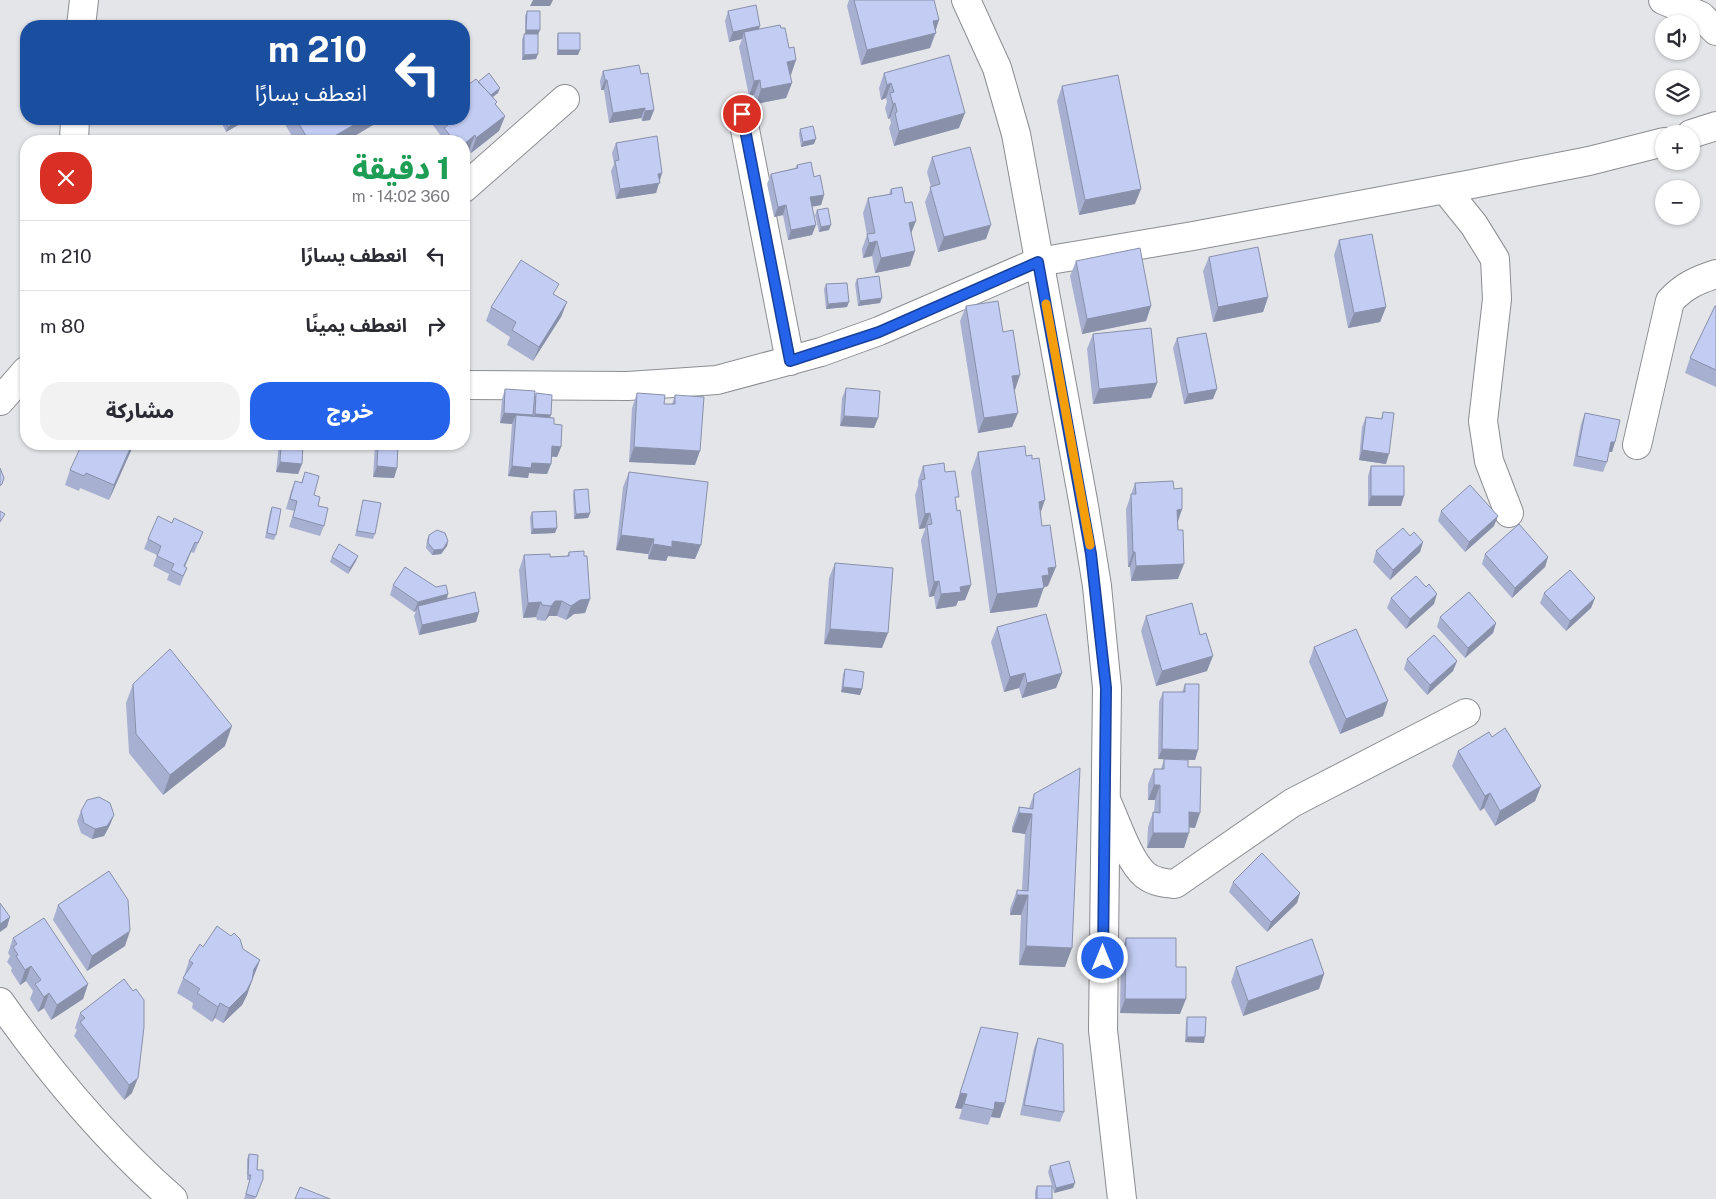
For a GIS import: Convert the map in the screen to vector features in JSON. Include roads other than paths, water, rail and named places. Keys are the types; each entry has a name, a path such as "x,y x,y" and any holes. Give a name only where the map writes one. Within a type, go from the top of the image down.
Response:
{"street":[{"path":"82,20 84,0"},
{"path":"966,0 997,68 1016,134 1096,586 1106,688 1103,1030 1122,1199"},
{"path":"1664,0 1701,16 1716,31"},
{"path":"470,183 565,99"},
{"path":"742,114 790,361"},
{"path":"1700,131 1716,126"},
{"path":"470,385 628,386 717,380 790,361 879,332 1038,262 1203,234 1445,189 1589,161 1655,144"},
{"path":"1445,189 1474,225 1495,259 1496,299 1483,421 1489,461 1509,513"},
{"path":"1637,445 1670,301 1682,288 1695,281 1716,274"},
{"path":"10,398 20,381"},
{"path":"1106,800 1135,862 1145,874 1158,882 1175,884 1292,803 1466,713"},
{"path":"0,1002 68,1089 143,1172 173,1199"}]}
